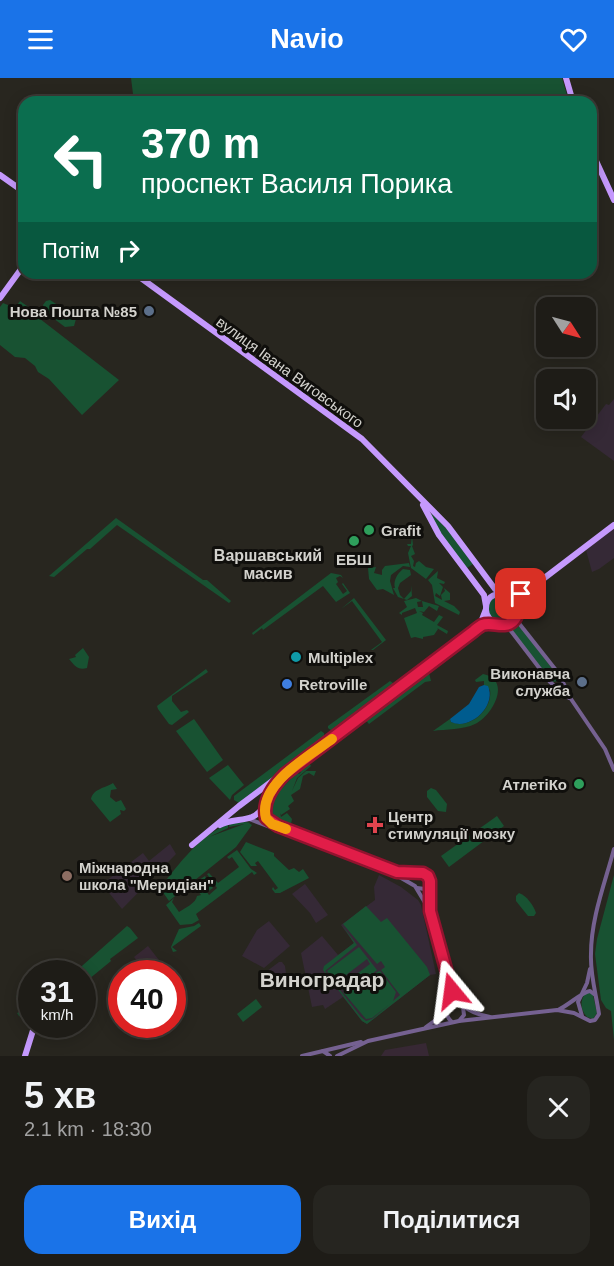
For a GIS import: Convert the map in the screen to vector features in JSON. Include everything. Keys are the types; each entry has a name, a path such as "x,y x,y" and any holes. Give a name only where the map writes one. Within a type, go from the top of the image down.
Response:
{"main road":[{"path":"566,78 571,96"},
{"path":"597,163 614,200"},
{"path":"0,175 18,188"},
{"path":"0,298 18,273"},
{"name":"вулиця Івана Виговського","path":"142,279 362,439 448,526 495,589 504,593"},
{"name":"вулиця Івана Виговського","path":"422,502 436,530 484,595 486,608"},
{"path":"207,832 226,822 247,818 259,812 279,780 482,625 499,625 513,621 526,592 614,525"},
{"path":"192,845 243,803 476,627 484,618 490,598 504,593 526,592"},
{"path":"504,593 516,601 518,611"},
{"path":"486,608 489,619 499,625"},
{"path":"253,796 262,797 264,805"},
{"path":"243,803 239,811 247,818"},
{"path":"25,1056 31,1038"}],"street":[{"path":"518,611 518,622 560,677 571,699 605,749 614,770"},
{"path":"499,625 511,631 552,684 571,699"},
{"path":"552,684 558,683 560,677"},
{"path":"264,805 266,818 278,826 388,870 423,873 428,876 430,911 449,984 464,1014 457,1022"},
{"path":"247,818 396,875 416,887 425,889 430,883"},
{"path":"558,1010 574,1013 592,1021 598,1017 591,966 591,948 596,918 614,849"},
{"path":"418,874 414,881 430,911"},
{"path":"584,1018 578,1007 591,966"},
{"path":"449,984 447,1018 457,1022"},
{"path":"305,1056 457,1022 558,1010 570,1005 581,995 590,991 595,996"},
{"path":"424,1029 453,1003 478,1014 494,1017"},
{"path":"337,1056 368,1041"},
{"path":"315,1056 321,1051 327,1052 330,1056"}],"shaded area":[{"path":"614,399 614,461 581,437 587,429 596,429 596,417 606,404 609,405"},
{"path":"614,528 614,558 592,572 586,550"},
{"path":"170,844 176,854 122,909 102,884 143,853 149,861"},
{"path":"379,875 401,887 421,905 436,974 430,975 367,1024 343,997 325,1009 323,1005 312,1007 301,953 322,936 338,955 354,943 341,925 375,900 374,887"},
{"path":"305,884 328,915 316,923 292,894"},
{"path":"269,921 290,946 264,968 242,956 257,930"},
{"path":"148,946 159,960 136,960 134,957"},
{"path":"279,962 285,966 287,981 283,982 283,986 277,990 273,988 272,978 267,971"},
{"path":"426,1043 429,1056 381,1056 385,1050"}],"green space":[{"path":"131,78 562,78 567,96 133,96"},
{"path":"50,300 73,315 76,319 74,326 65,327 45,312 43,305"},
{"path":"20,301 119,380 82,415 49,379 38,372 35,366 25,358 15,357 0,345 0,307 3,303 15,308"},
{"path":"432,514 446,528 473,564 467,568 440,533 430,515"},
{"path":"116,518 203,580 207,580 231,601 229,603 117,525 54,577 49,576"},
{"path":"412,536 415,554 411,556 414,561 413,566 415,567 419,561 426,567 434,569 426,579 411,568 408,553 411,546 407,544 411,544"},
{"path":"409,563 410,567 403,566 391,575 390,581 394,595 383,589 377,590 369,579 368,568 376,567 374,573 382,575 385,566"},
{"path":"403,569 410,570 411,575 400,583 398,588 404,599 398,597 393,588 395,588 396,578"},
{"path":"438,571 437,578 445,582 444,584 439,583 443,587 440,596 436,593 435,596 442,600 441,595 445,591 444,588 450,593 450,600 444,601 454,606 460,612 459,615 435,603 432,585 428,580"},
{"path":"331,573 341,575 343,578 340,576 336,578 338,582 336,584 343,594 347,591 343,583 350,593 336,602 323,586 253,635 252,633"},
{"path":"411,585 412,596 407,600 404,599 411,591"},
{"path":"502,595 512,599 516,609 512,619 502,623 492,619 488,609 492,599"},
{"path":"354,598 386,640 373,650 371,650 382,642 352,601 341,609"},
{"path":"416,598 439,606 437,611 429,606 424,612 419,611 434,622 439,615 443,617 437,625 448,631 447,634 437,628 434,635 423,637 423,639 411,638 404,618 417,613 415,608 402,615 399,613 407,607 404,601","holes":["422,601 423,607 418,607 417,602"]},
{"path":"516,621 557,675 558,681 552,682 508,627"},
{"path":"83,648 89,657 87,668 81,669 69,659 76,657 75,655"},
{"path":"206,669 208,672 172,696 172,701 181,712 187,710 189,712 172,725 169,724 157,706"},
{"path":"429,673 431,681 425,682 369,724 364,718 389,698 392,701 405,690 403,687 421,674 424,676"},
{"path":"483,674 492,677 497,683 498,690 497,698 488,714 470,726 433,731 450,719 451,722 458,724 466,723 484,711 490,697 490,690 484,685 484,681 476,682 475,680"},
{"path":"390,681 396,685 332,731 328,728 328,726"},
{"path":"194,719 223,760 207,772 176,731"},
{"path":"321,731 324,733 324,738 239,803 234,800 234,796"},
{"path":"309,763 311,766 297,778 292,791 298,778 306,771 316,771 314,776 309,773 303,776 300,789 291,795 294,801 288,806 290,809 281,815 280,813 281,817 287,813 292,819 290,829 274,822 268,816 269,804 274,793 286,778 292,775 281,789"},
{"path":"228,765 244,785 232,795 230,800 209,778"},
{"path":"113,783 117,789 111,790 110,797 116,802 121,800 126,809 120,810 121,814 110,822 91,799 97,791"},
{"path":"431,788 436,790 447,804 446,812 438,811 427,797 427,791"},
{"path":"497,816 504,826 449,867 441,856"},
{"path":"245,822 252,823 249,823 252,825 236,847 169,901 160,888 190,852 218,829 228,824 228,828 209,837 244,824 229,827 230,823"},
{"path":"246,842 274,853 274,856 289,870 294,868 299,872 303,869 309,878 280,893 275,893 273,887 275,890 278,888 258,861 255,863 257,866 251,866 240,852"},
{"path":"237,850 251,869 257,873 254,875 252,872 196,914 199,920 192,924 180,925 166,905 174,898 172,902 179,912 190,905 197,896 201,895 194,886 191,888 193,891 189,887 205,876 213,888 207,892 209,895 217,888 207,874 209,873 218,883 239,867 232,857 229,859 227,857"},
{"path":"614,875 614,1040 611,1011 601,1000 595,954"},
{"path":"519,893 532,904 536,913 534,916 528,916 516,901"},
{"path":"366,906 381,922 387,918 427,967 430,975 367,1024 362,1021 323,970 324,966 354,943 342,925 357,945 325,971 361,1017 366,1021 372,1019 390,1004 372,1018 366,1019 343,992 361,987 377,972 380,971 396,992 393,1001 400,995 381,970 385,967 381,961 377,964 343,924"},
{"path":"199,923 201,926 172,947 177,951 173,952 171,947 179,929"},
{"path":"127,926 138,938 108,960 108,963 96,973 96,960 89,960"},
{"path":"359,947 377,970 358,985 343,990 346,982 370,964 367,959 342,978 341,976 334,980 327,971"},
{"path":"589,992 593,995 597,1013 593,1019 587,1017 582,1005 585,993"},
{"path":"256,999 262,1007 243,1022 237,1014"}],"water":[{"path":"488,686 490,694 489,701 480,715 466,723 451,722 450,719 469,704 479,687"}],"slow traffic":[{"path":"286,829 272,824 266,818 264,806 268,797 285,774 332,739"}],"place":[{"name":"Нова Пошта №85","path":"149,311"},
{"name":"Grafit","path":"369,530"},
{"name":"ЕБШ","path":"354,541"},
{"name":"Multiplex","path":"296,657"},
{"name":"Виконавча служба","path":"582,682"},
{"name":"Retroville","path":"287,684"},
{"name":"АтлетіКо","path":"579,784"},
{"name":"Центр стимуляції мозку","path":"375,825"},
{"name":"Міжнародна школа \"Меридіан\"","path":"67,876"}],"district":[{"name":"Варшавський масив","path":"268,564"},
{"name":"Виноградар","path":"322,979"}],"route":[{"path":"452,991 430,911 430,878 428,876 423,873 397,872 278,826 268,821 264,806 273,788 285,774 482,625 504,626 513,621 526,592 521,594"}]}
